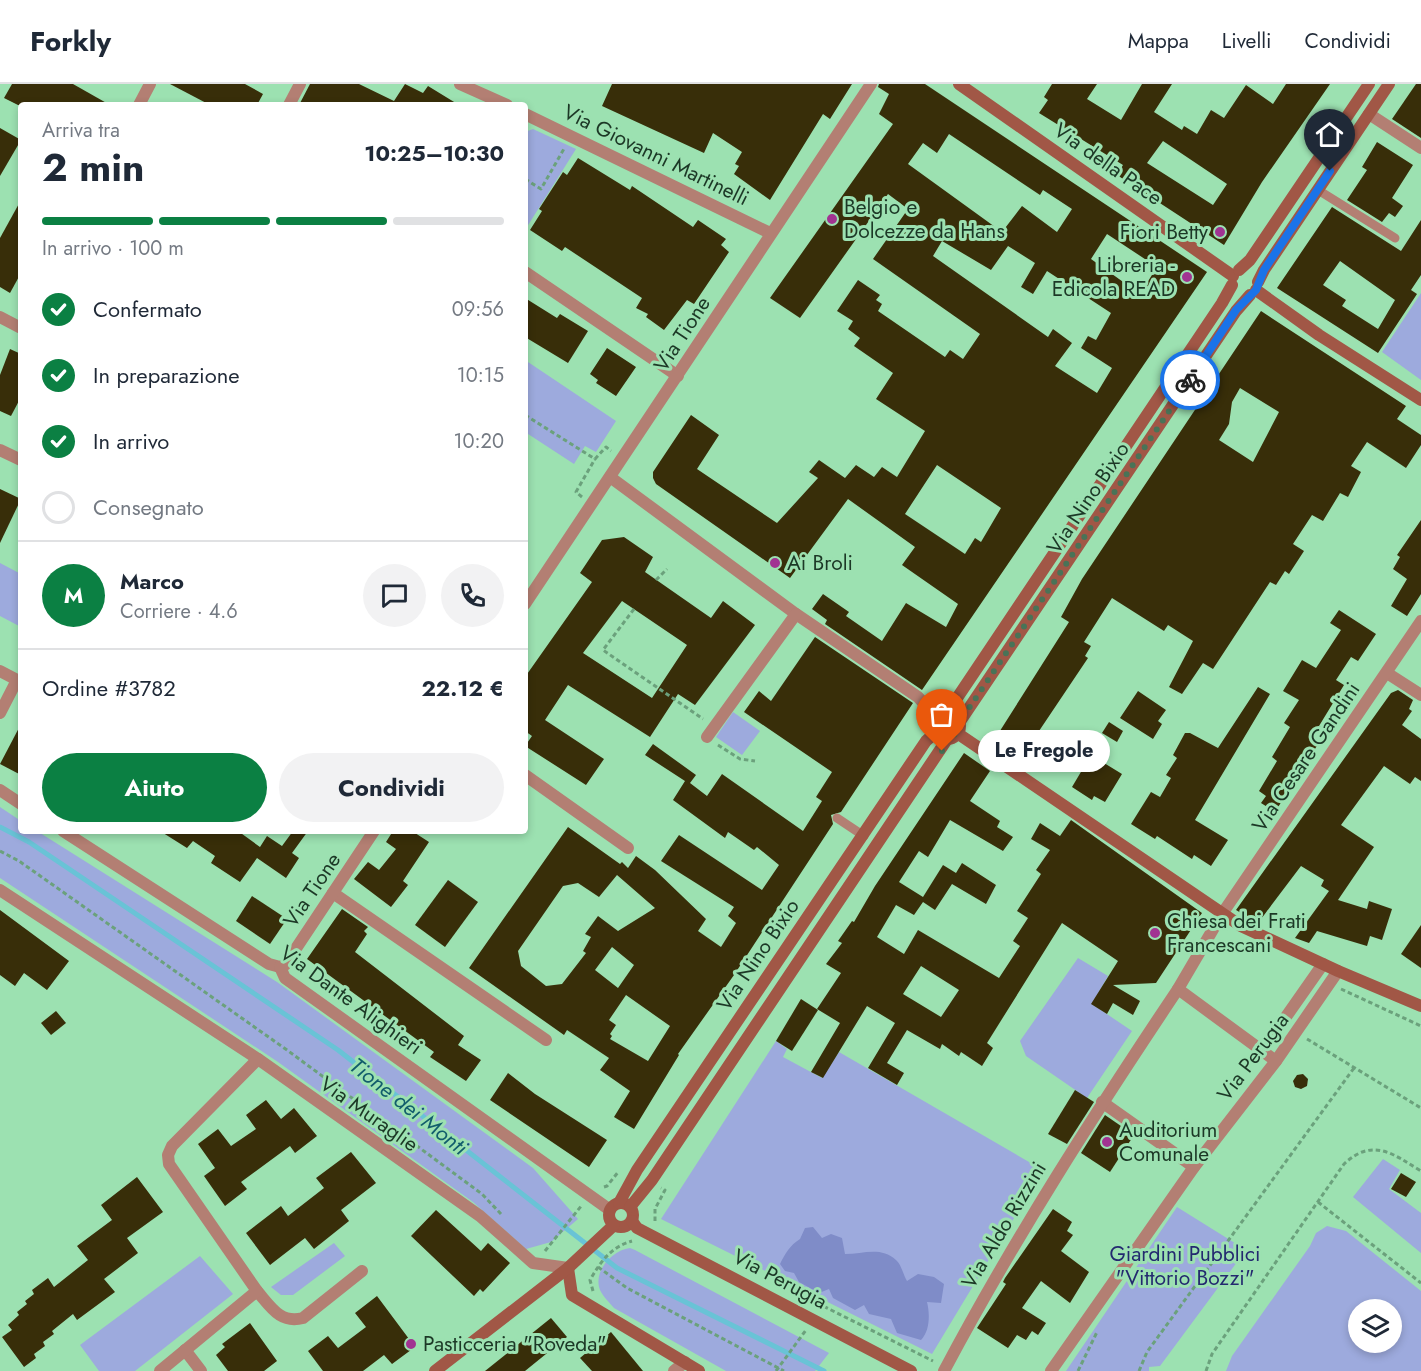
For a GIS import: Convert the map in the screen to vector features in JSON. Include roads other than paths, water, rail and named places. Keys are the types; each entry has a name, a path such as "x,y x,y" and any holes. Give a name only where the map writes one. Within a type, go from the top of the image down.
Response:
{"street":[{"path":"141,102 150,84"},
{"path":"291,102 300,84"},
{"path":"460,84 500,102"},
{"name":"Via Tione","path":"529,589 610,477 770,233 816,169 870,84"},
{"name":"Via della Pace","path":"959,84 1235,277"},
{"name":"Via Nino Bixio","path":"942,715 1222,303 1235,277 1250,260 1369,84"},
{"name":"Via Nino Bixio","path":"620,1207 652,1180 1236,310 1255,289 1264,270 1389,84"},
{"name":"Via Giovanni Martinelli","path":"528,114 770,233"},
{"path":"1369,114 1421,148"},
{"path":"1255,289 1239,294 1235,277 1252,271 1255,289 1421,400"},
{"path":"528,274 678,376"},
{"path":"0,318 18,326"},
{"path":"0,450 18,459"},
{"path":"610,477 796,614 942,715 955,716 955,731"},
{"path":"710,732 796,614"},
{"name":"Via Cesare Gandini","path":"1222,914 1421,621"},
{"path":"0,670 18,680"},
{"path":"1387,673 1421,695"},
{"path":"0,713 18,683"},
{"path":"942,715 934,725 936,732 955,731 1241,926 1338,972 1421,1006"},
{"name":"Via Nino Bixio","path":"620,1207 637,1170 864,836 918,752 936,732"},
{"path":"528,777 628,848"},
{"path":"0,790 18,802"},
{"name":"Via Dante Alighieri","path":"68,834 269,964 280,967 285,978 589,1195 620,1207"},
{"name":"Via Tione","path":"280,967 285,964 372,834"},
{"name":"Via Muraglie","path":"0,890 258,1059 480,1216 533,1263 568,1268"},
{"path":"333,893 546,1040"},
{"name":"Via Aldo Rizzini","path":"945,1369 987,1290 1102,1102 1178,989 1222,914"},
{"name":"Via Perugia","path":"1262,1051 1323,964"},
{"name":"Via Perugia","path":"1052,1371 1194,1167 1276,1061 1338,972"},
{"path":"1178,989 1276,1061"},
{"path":"258,1059 172,1146 168,1155 169,1164 257,1291 280,1317 291,1322 303,1318 362,1271"},
{"path":"1102,1102 1194,1167"},
{"path":"620,1207 633,1214 632,1221 622,1227 614,1225 609,1218 620,1207"},
{"name":"Via Perugia","path":"632,1221 637,1228 911,1371"},
{"path":"435,1371 568,1268 614,1225"},
{"path":"568,1268 572,1295 699,1371"},
{"path":"160,1371 257,1291"},
{"path":"185,1350 201,1371"},
{"path":"674,1371 685,1362"}],"lane":[{"path":"1318,190 1395,238"},
{"path":"837,818 864,836"}],"waterway":[{"name":"Tione dei Monti","path":"0,827 29,842 338,1050 617,1268 824,1371"}],"place":[{"name":"Belgio e Dolcezze da Hans","path":"832,219"},
{"name":"Fiori Betty","path":"1220,232"},
{"name":"Libreria - Edicola READ","path":"1187,277"},
{"name":"Ai Broli","path":"775,563"},
{"name":"Le Fregole","path":"942,751"},
{"name":"Chiesa dei Frati Francescani","path":"1155,933"},
{"name":"Auditorium Comunale","path":"1107,1142"},
{"name":"Pasticceria \"Roveda\"","path":"411,1344"}],"park label":[{"name":"Giardini Pubblici \"Vittorio Bozzi\"","path":"1185,1266"}]}
